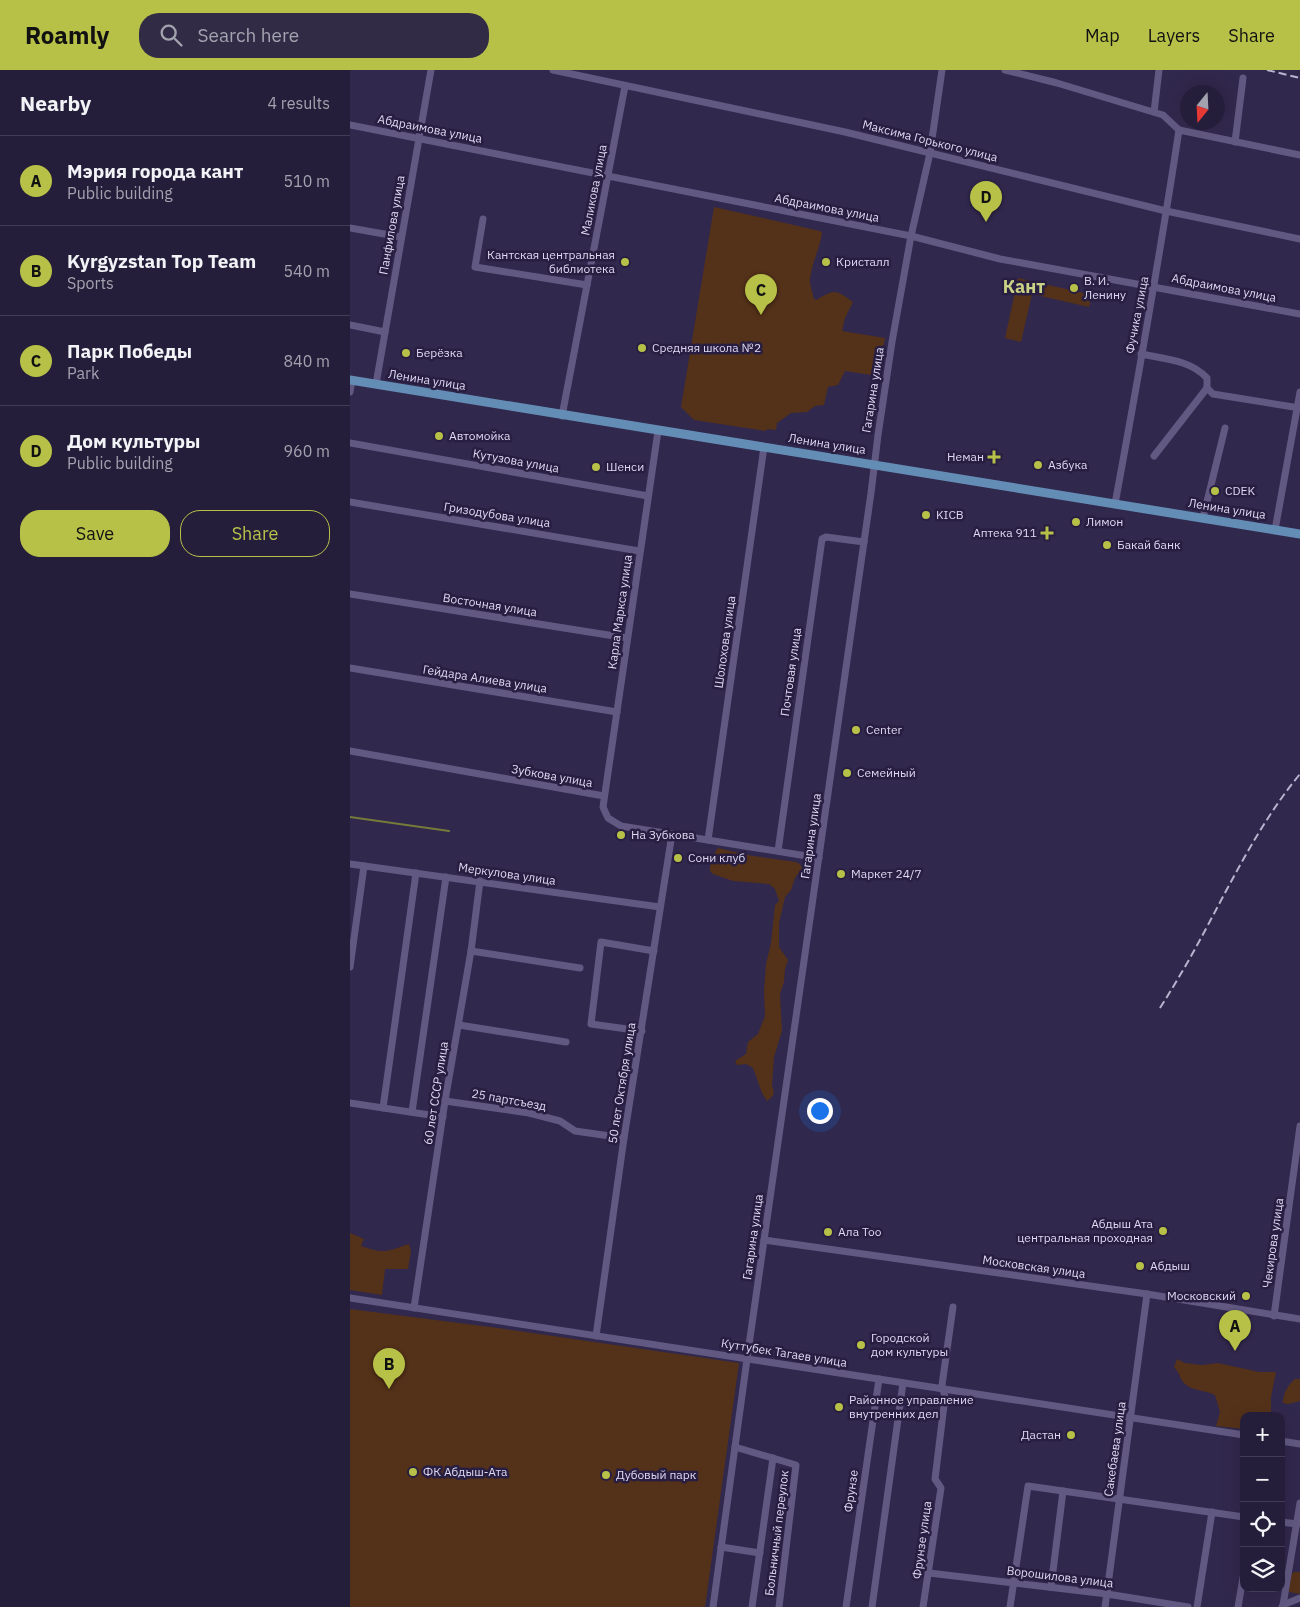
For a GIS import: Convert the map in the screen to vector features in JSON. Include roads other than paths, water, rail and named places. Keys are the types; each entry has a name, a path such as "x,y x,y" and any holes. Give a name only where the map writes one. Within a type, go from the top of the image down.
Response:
{"main road":[{"name":"Ленина улица","path":"351,380 562,416 875,464 1300,534"}],"street":[{"name":"Панфилова улица","path":"376,384 431,70"},
{"name":"Максима Горького улица","path":"554,70 758,113 1166,211 1300,239"},
{"name":"Гагарина улица","path":"713,1607 878,435 911,236 930,153 942,70"},
{"path":"1005,70 1058,83 1164,115 1179,130 1300,155"},
{"path":"1154,112 1159,70"},
{"path":"1235,142 1243,78"},
{"name":"Маликова улица","path":"562,416 625,86"},
{"name":"Абдраимова улица","path":"350,125 911,236 1000,259 1300,314"},
{"name":"Фучика улица","path":"1115,504 1141,354 1155,287 1179,130"},
{"path":"483,219 475,266 587,285"},
{"path":"350,228 401,237"},
{"path":"350,325 385,332"},
{"path":"1141,354 1178,361 1198,369 1207,378 1207,388 1154,456"},
{"path":"350,392 351,380"},
{"path":"1207,388 1213,394 1299,408"},
{"path":"1276,530 1299,408 1300,392"},
{"path":"1204,518 1226,428"},
{"name":"Карла Маркса улица","path":"604,796 658,431"},
{"name":"Кутузова улица","path":"350,443 648,496"},
{"name":"Шолохова улица","path":"708,840 764,447"},
{"name":"Гризодубова улица","path":"350,502 640,550"},
{"name":"Почтовая улица","path":"778,851 822,538 864,542"},
{"name":"Восточная улица","path":"350,594 627,638"},
{"name":"Гейдара Алиева улица","path":"350,668 617,712"},
{"name":"Зубкова улица","path":"350,751 604,796 603,807 608,818 621,826 819,858"},
{"name":"50 лет Октября улица","path":"596,1336 624,1138 672,834"},
{"name":"Меркулова улица","path":"350,864 660,907"},
{"path":"350,967 364,866"},
{"path":"383,1108 416,873"},
{"path":"412,1112 446,877"},
{"name":"60 лет СССР улица","path":"414,1308 443,1116 471,951 480,881"},
{"path":"642,1032 591,1024 601,942 654,951"},
{"path":"471,951 580,968"},
{"path":"459,1025 566,1042"},
{"name":"25 партсъезд","path":"446,1101 529,1113 560,1121 575,1131 624,1138"},
{"path":"350,1103 443,1116"},
{"name":"Чекирова улица","path":"1274,1316 1297,1172 1300,1126"},
{"name":"Московская улица","path":"764,1240 1147,1294 1300,1319"},
{"name":"Сакебаева улица","path":"1105,1607 1147,1294"},
{"name":"Куттубек Тагаев улица","path":"350,1298 1240,1434"},
{"name":"Фрунзе улица","path":"923,1607 941,1488 934,1479 945,1397 942,1385 953,1307"},
{"name":"Фрунзе","path":"846,1607 879,1379"},
{"path":"872,1607 903,1383"},
{"path":"1285,1442 1300,1444"},
{"name":"Больничный переулок","path":"735,1447 796,1464 779,1607"},
{"path":"752,1607 773,1458"},
{"path":"1010,1607 1028,1486 1240,1516"},
{"path":"1051,1587 1063,1491"},
{"path":"1282,1606 1300,1503"},
{"path":"1197,1607 1212,1512"},
{"path":"1285,1523 1296,1524"},
{"path":"721,1547 760,1554"},
{"name":"Ворошилова улица","path":"929,1573 1107,1594 1188,1607"},
{"path":"1238,1607 1241,1592"},
{"path":"1282,1606 1300,1598"}],"waterway":[{"path":"350,817 449,831"}],"railway":[{"path":"1267,70 1300,78"},
{"path":"1160,1008 1257,836 1284,794 1300,774"}],"place":[{"name":"Дом культуры","path":"986,222"},
{"name":"Кантская центральная библиотека","path":"625,262"},
{"name":"Кристалл","path":"826,262"},
{"name":"В. И. Ленину","path":"1074,288"},
{"name":"Парк Победы","path":"761,315"},
{"name":"Средняя школа №2","path":"642,348"},
{"name":"Берёзка","path":"406,353"},
{"name":"Автомойка","path":"439,436"},
{"name":"Неман","path":"994,457"},
{"name":"Азбука","path":"1038,465"},
{"name":"Шенси","path":"596,467"},
{"name":"CDEK","path":"1215,491"},
{"name":"KICB","path":"926,515"},
{"name":"Лимон","path":"1076,522"},
{"name":"Аптека 911","path":"1047,533"},
{"name":"Бакай банк","path":"1107,545"},
{"name":"Center","path":"856,730"},
{"name":"Семейный","path":"847,773"},
{"name":"На Зубкова","path":"621,835"},
{"name":"Сони клуб","path":"678,858"},
{"name":"Маркет 24/7","path":"841,874"},
{"name":"Абдыш Ата центральная проходная","path":"1163,1231"},
{"name":"Ала Тоо","path":"828,1232"},
{"name":"Абдыш","path":"1140,1266"},
{"name":"Московский","path":"1246,1296"},
{"name":"Городской дом культуры","path":"861,1345"},
{"name":"Мэрия города кант","path":"1235,1351"},
{"name":"Kyrgyzstan Top Team","path":"389,1389"},
{"name":"Районное управление внутренних дел","path":"839,1407"},
{"name":"Дастан","path":"1071,1435"},
{"name":"ФК Абдыш-Ата","path":"413,1472"},
{"name":"Дубовый парк","path":"606,1475"}],"district":[{"name":"Кант","path":"1024,287"}]}
